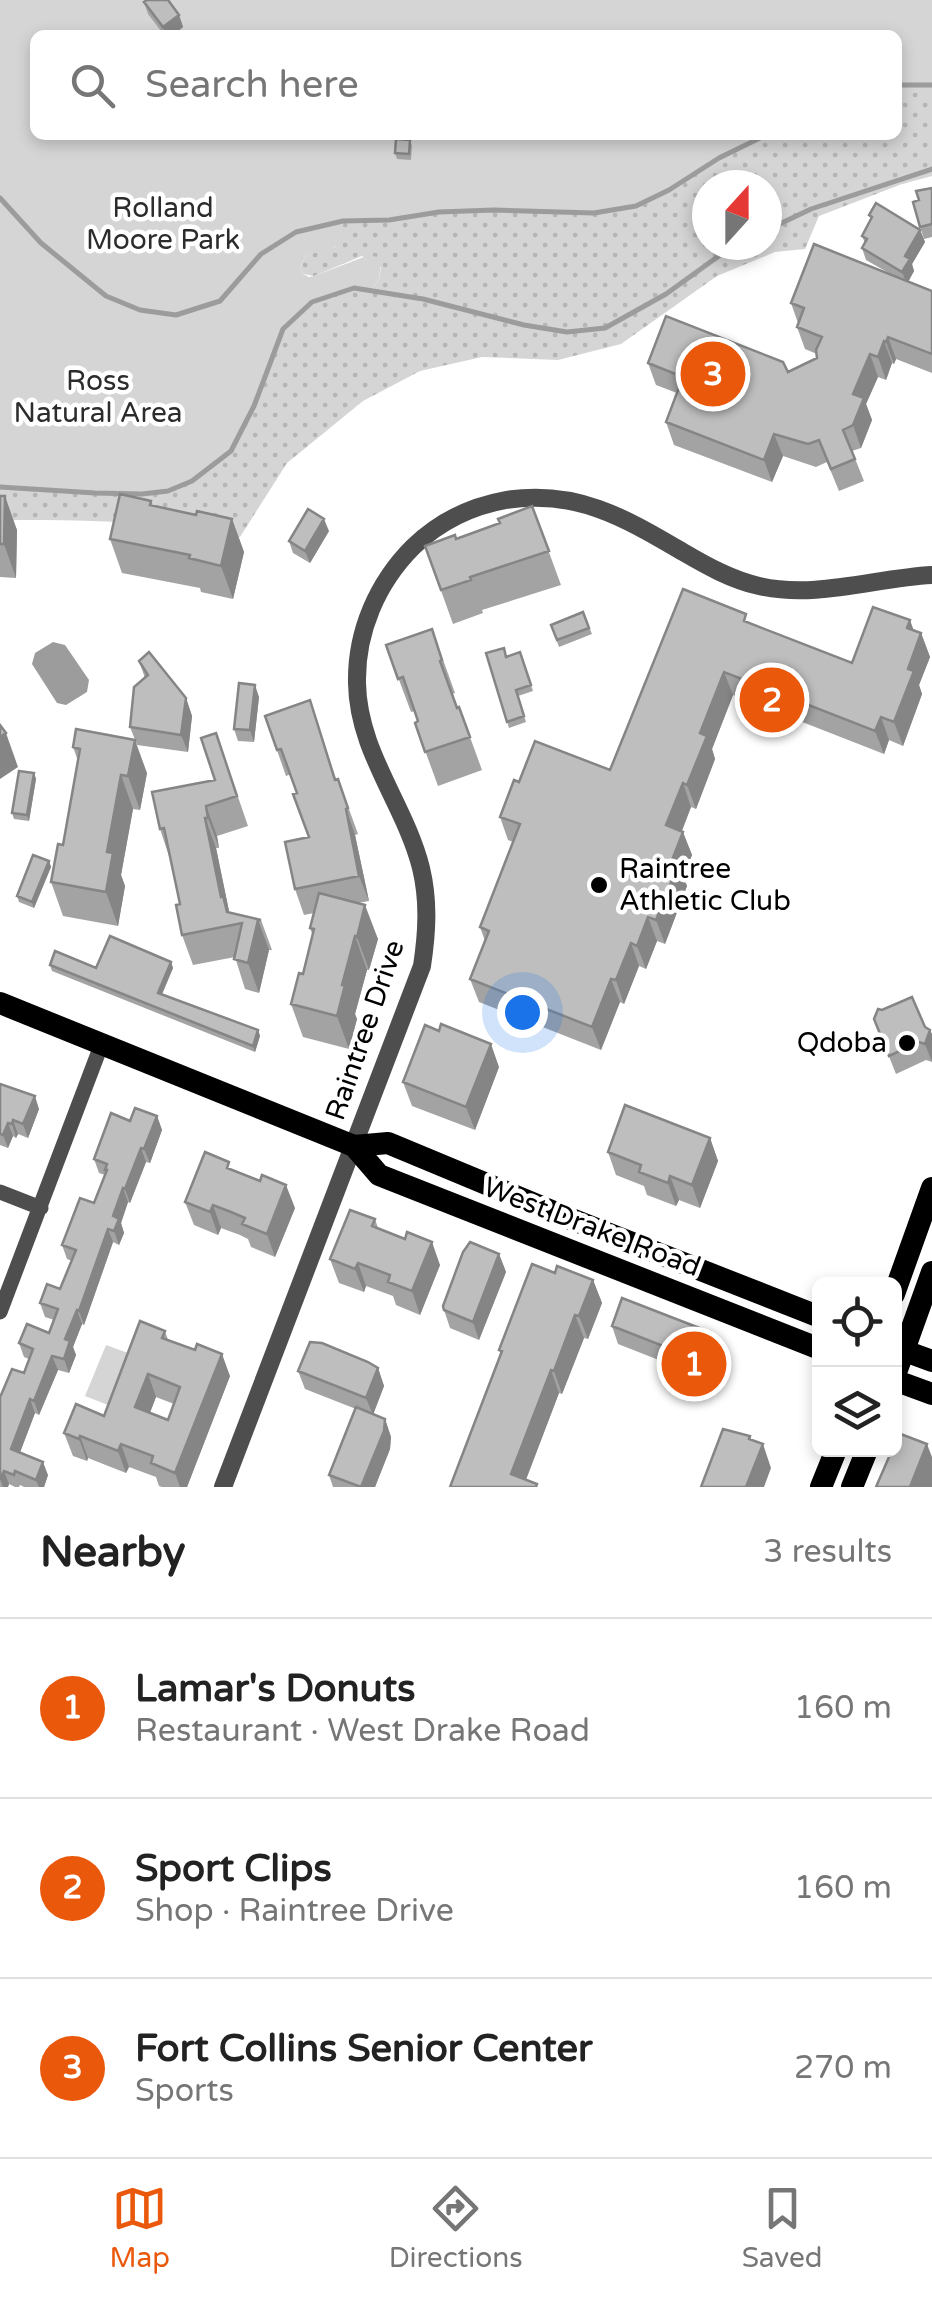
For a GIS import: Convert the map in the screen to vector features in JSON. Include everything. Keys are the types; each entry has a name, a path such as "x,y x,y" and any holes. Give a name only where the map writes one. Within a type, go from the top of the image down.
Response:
{"main road":[{"name":"West Drake Road","path":"0,1003 354,1146 388,1143 812,1314"},
{"name":"West Drake Road","path":"354,1146 378,1175 812,1346"},
{"path":"900,1277 932,1188"},
{"path":"451,1204 487,1205 548,1228 575,1220"},
{"path":"630,1274 641,1270 675,1272 693,1266"},
{"path":"902,1344 932,1272"},
{"path":"902,1350 932,1361"},
{"path":"902,1382 932,1394"},
{"path":"821,1487 833,1457"},
{"path":"852,1487 864,1457"}],"street":[{"name":"Raintree Drive","path":"223,1487 422,966 427,907 421,868 373,756 359,711 360,649 385,580 424,537 466,511 490,502 543,497 566,498 610,512 723,574 756,586 802,590 932,575"},
{"path":"0,1312 102,1043"},
{"path":"0,1192 40,1208"}],"green space":[{"path":"0,0 932,0 932,85 902,85 902,30 30,30 30,140 756,140 701,170 692,170 692,176 658,196 619,210 472,211 344,221 334,247 306,255 300,267 303,274 314,276 369,255 381,263 379,279 371,291 354,288 312,302 283,329 254,406 231,451 192,481 168,491 95,493 0,487"},
{"path":"902,85 932,85 932,176 819,216 805,249 782,251 782,170 701,170 756,140 902,140"},
{"path":"692,176 692,260 756,260 717,276 621,344 558,360 482,357 420,371 363,401 287,463 240,537 150,524 0,520 0,487 95,493 168,491 192,481 231,451 254,406 283,329 312,302 354,288 371,291 379,279 381,267 362,256 314,276 303,274 300,267 306,255 335,247 343,221 494,210 594,213 636,206"},
{"path":"106,1345 128,1353 108,1405 85,1396"}],"shaded area":[{"path":"53,642 65,645 89,680 87,692 66,705 57,703 32,664 35,653"}],"building":[{"path":"168,0 179,15 163,27 144,2"},
{"path":"396,140 410,140 409,154 395,153"},
{"path":"932,188 932,224 920,227 913,202 919,200 916,191"},
{"path":"876,203 920,230 905,256 910,259 902,272 862,248 867,239 862,236"},
{"path":"814,244 932,291 932,354 888,337 878,357 870,354 853,394 864,398 853,425 843,430 855,459 831,469 819,440 808,444 774,434 764,460 666,422 683,377 648,363 666,316 783,362 788,372 817,358 822,337 797,327 804,308 791,303"},
{"path":"120,494 151,501 150,505 232,519 221,566 189,558 190,555 110,539"},
{"path":"0,496 5,496 4,544 0,544"},
{"path":"532,506 549,551 441,590 425,546 500,523 498,519"},
{"path":"308,509 324,519 305,551 289,541"},
{"path":"683,589 746,614 744,621 852,663 873,607 910,620 907,628 921,633 908,669 914,671 894,722 881,717 875,731 724,672 700,733 707,736 666,825 683,832 672,860 679,863 656,920 648,917 637,946 631,943 592,1027 470,979 489,931 480,927 520,824 500,817 535,741 610,770"},
{"path":"583,612 589,628 557,640 551,625"},
{"path":"432,629 440,661 470,737 425,752 403,677 398,679 386,645"},
{"path":"504,648 506,657 520,652 531,685 516,690 524,716 507,722 486,653"},
{"path":"149,652 186,698 181,735 130,727 134,687 148,675 139,661"},
{"path":"239,683 255,685 250,730 234,729"},
{"path":"310,700 348,808 359,876 295,889 285,842 309,837 281,749 277,750 265,716"},
{"path":"76,729 135,740 128,776 121,775 107,852 113,853 106,892 51,882 58,844 63,845 80,749 73,747"},
{"path":"216,733 237,796 206,806 205,818 227,912 261,920 248,963 234,959 242,923 182,935 176,905 180,904 152,792 215,780 201,738"},
{"path":"19,771 34,773 27,815 12,813"},
{"path":"33,855 49,861 32,902 17,896"},
{"path":"319,893 365,905 337,1016 291,1004 299,973 303,974"},
{"path":"110,936 171,962 158,993 258,1030 253,1046 50,965 55,951 96,968"},
{"path":"912,997 930,1030 925,1044 919,1042 889,1056 874,1019 878,1009"},
{"path":"441,1024 491,1044 466,1107 403,1082 425,1025 439,1031"},
{"path":"0,1084 35,1096 23,1124 13,1120 3,1135 0,1134"},
{"path":"625,1105 710,1138 692,1185 670,1176 668,1183 639,1172 641,1165 608,1152"},
{"path":"135,1108 157,1116 123,1188 113,1216 119,1219 114,1231 108,1229 65,1339 70,1341 64,1359 52,1356 11,1449 43,1462 36,1480 15,1471 14,1475 4,1471 0,1479 0,1395 12,1369 24,1373 33,1349 19,1343 27,1324 49,1333 58,1309 40,1303 47,1284 60,1289 76,1250 62,1245 80,1198 94,1203 107,1170 107,1164 94,1159 111,1113 130,1121"},
{"path":"205,1152 229,1162 227,1168 260,1181 262,1175 286,1185 267,1234 242,1224 245,1218 231,1212 213,1205 210,1212 185,1202"},
{"path":"350,1210 375,1219 372,1226 405,1239 407,1232 432,1242 412,1291 388,1282 390,1275 358,1263 355,1269 330,1259"},
{"path":"470,1242 499,1254 473,1322 444,1310 443,1306"},
{"path":"532,1264 555,1273 557,1266 593,1280 554,1371 551,1370 511,1474 537,1484 536,1487 450,1487 502,1351 499,1350"},
{"path":"622,1298 702,1329 691,1357 612,1326"},
{"path":"140,1321 165,1331 162,1338 195,1350 197,1344 222,1354 175,1473 151,1463 153,1456 121,1444 118,1451 64,1433 76,1404 104,1416","holes":["148,1374 180,1387 168,1420 135,1407"]},
{"path":"310,1342 322,1343 378,1368 366,1398 298,1371"},
{"path":"356,1407 385,1419 384,1431 361,1487 329,1475"},
{"path":"723,1429 763,1444 746,1487 701,1487"},
{"path":"902,1435 927,1444 910,1487 876,1487 889,1457 902,1457"}],"waterway":[{"path":"902,85 932,85"},
{"path":"0,198 41,243 106,296 140,310 176,315 220,301 261,254 296,232 343,221 389,220 439,212 594,213 636,206 756,140"},
{"path":"782,223 811,209 932,169"},
{"path":"0,487 142,494 168,491 192,481 231,451 254,406 283,329 312,302 354,288 423,299 567,332 605,328 666,294 713,260"}],"place":[{"name":"Fort Collins Senior Center","path":"713,374"},
{"name":"Sport Clips","path":"772,700"},
{"name":"Raintree Athletic Club","path":"599,885"},
{"name":"Qdoba","path":"907,1043"},
{"name":"Lamar's Donuts","path":"694,1364"}],"park label":[{"name":"Rolland Moore Park","path":"163,224"},
{"name":"Ross Natural Area","path":"98,397"}]}
